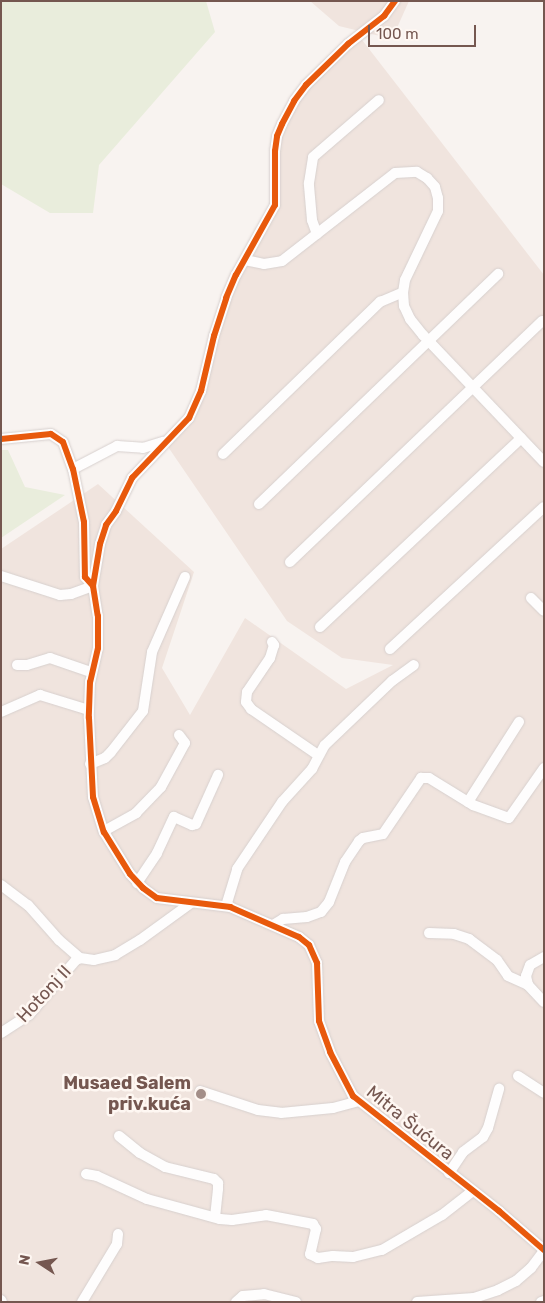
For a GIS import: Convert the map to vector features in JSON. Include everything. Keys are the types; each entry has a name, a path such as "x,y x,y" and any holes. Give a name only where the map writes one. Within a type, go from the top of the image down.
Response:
{"street":[{"path":"1,576 60,595 71,594 93,586 100,544 106,526 116,511 132,478 164,441 189,418 196,404 205,378 219,319 245,260 275,205 277,136 294,101 341,50 384,16 395,1"},
{"path":"317,234 312,220 308,183 313,157 379,100"},
{"path":"245,260 264,264 282,261 395,173 417,172 427,178 435,187 438,198 438,211 432,226 410,264 403,292 404,306 410,319 428,340 544,462"},
{"path":"259,504 498,274"},
{"path":"223,454 380,302 403,292"},
{"path":"290,562 542,321"},
{"name":"Mitra Šućura","path":"1,439 51,434 63,442 73,469 84,522 85,578 93,586 98,616 98,648 91,672 89,710 93,797 104,831 137,883 157,898 226,906 299,937 309,945 317,963 319,1021 323,1034 346,1084 359,1102 473,1191 544,1251 516,1281 498,1290 474,1298 418,1302"},
{"path":"320,626 521,438"},
{"path":"73,469 117,446 143,448 164,441"},
{"path":"390,649 544,507"},
{"path":"90,764 104,758 111,752 143,711 152,652 185,577"},
{"path":"531,598 544,612"},
{"path":"272,642 274,645 270,658 248,692 246,702 251,709 318,755"},
{"path":"17,665 27,665 50,658 91,672"},
{"path":"226,906 237,869 282,802 312,770 318,755 345,725 392,681 414,665"},
{"path":"1,712 40,695 89,710"},
{"path":"468,802 519,722"},
{"path":"104,831 136,813 161,788 185,743 179,734"},
{"path":"273,925 283,919 307,917 321,912 329,902 345,862 359,841 363,838 383,834 421,778 429,778 468,802 509,818 544,768"},
{"path":"137,883 157,853 174,817 192,825 196,824 218,774"},
{"path":"1,885 28,905 59,940 80,958"},
{"name":"Hotonj II","path":"1,1033 29,1015 70,966 80,958 94,960 115,955 140,940 191,903"},
{"path":"429,934 454,934 469,939 497,960 508,976 528,985 544,1002"},
{"path":"528,985 526,976 530,965 544,957"},
{"path":"518,1076 544,1092"},
{"path":"450,1174 463,1152 483,1137 488,1128 499,1090"},
{"path":"200,1091 258,1110 281,1113 333,1108 359,1102"},
{"path":"120,1136 140,1153 165,1167 214,1179 218,1183 218,1189 214,1217"},
{"path":"86,1174 97,1176 147,1199 214,1217 232,1220 266,1215 313,1224 316,1229 311,1248 312,1257 353,1257 374,1253 410,1235 442,1215 473,1191"},
{"path":"82,1302 116,1244 118,1234"},
{"path":"236,1302 243,1296 261,1294 296,1302"}],"shaded area":[{"path":"310,1 409,1 392,39 339,26"},
{"path":"359,36 544,275 544,1302 1,1302 1,549 98,484 194,572 162,668 190,715 245,618 346,689 393,665 342,658 287,621 164,441 189,417 245,260 276,198 282,124 306,85"}],"green space":[{"path":"1,1 206,1 215,32 99,165 93,213 50,213 1,184"},
{"path":"1,450 8,450 25,487 65,495 1,538"}],"cycle path":[{"path":"93,586 100,544 106,525 116,511 132,478 189,418 201,391 214,336 226,298 236,275 275,205 275,151 277,136 282,124 294,101 306,85 348,44 384,16 395,1"},
{"path":"1,439 51,434 63,442 73,469 84,522 85,577 93,586 98,616 98,648 90,682 89,718 93,797 104,832 130,874 143,888 157,898 230,907 299,937 309,945 317,963 319,1021 330,1052 353,1096 499,1211 544,1250"}],"place":[{"name":"Musaed Salem priv.kuća","path":"201,1094"}]}
